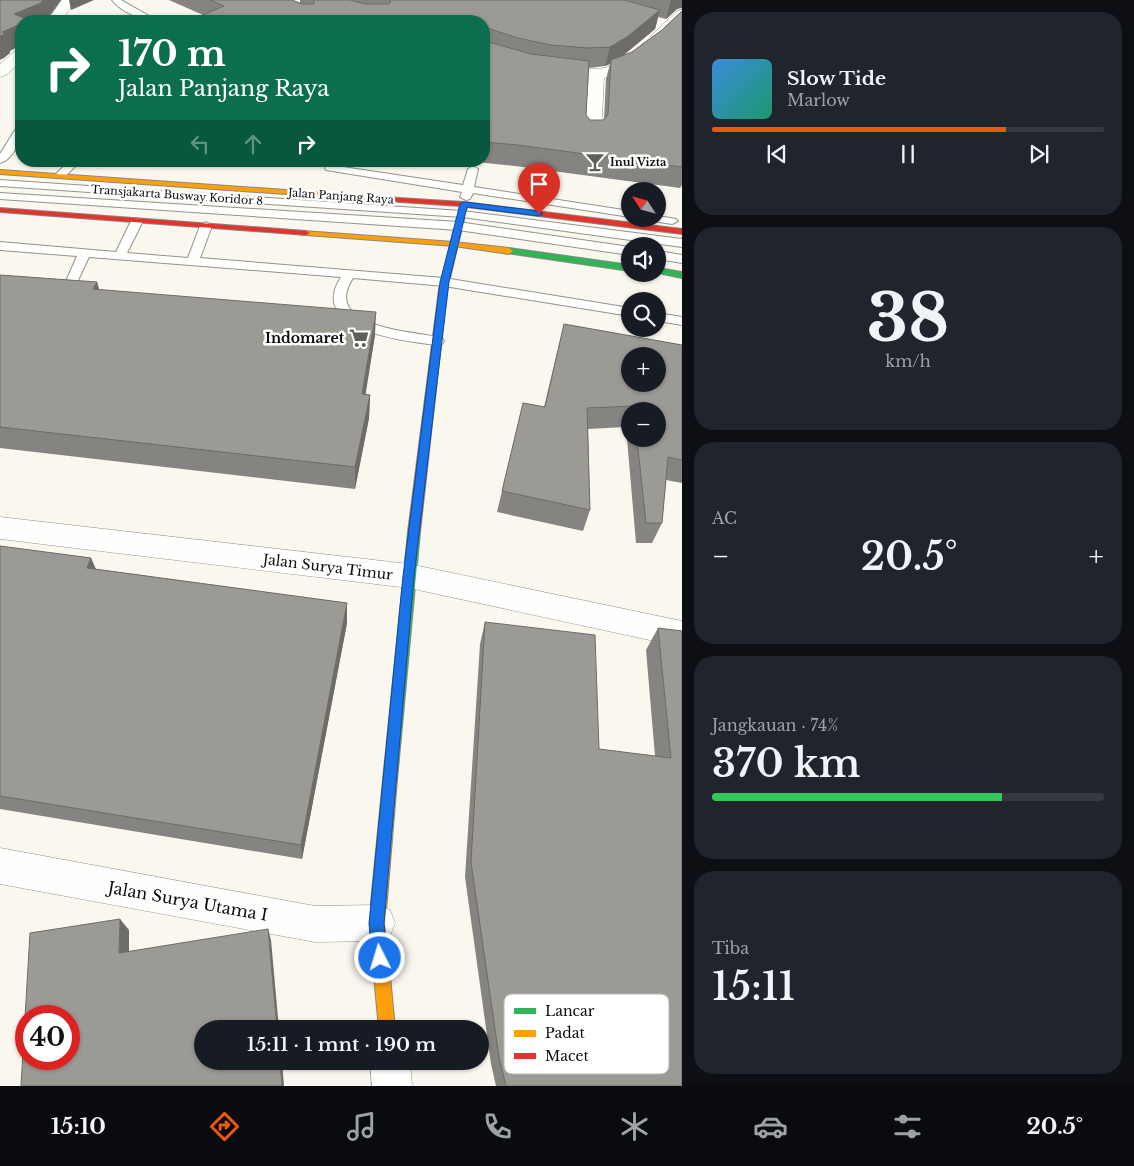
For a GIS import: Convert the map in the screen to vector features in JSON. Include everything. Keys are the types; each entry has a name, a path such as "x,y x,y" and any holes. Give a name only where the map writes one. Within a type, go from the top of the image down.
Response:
{"main road":[{"name":"Jalan Panjang Raya","path":"0,172 463,209 682,232"},
{"path":"386,1020 377,923 408,576 444,282 463,209"},
{"path":"0,210 454,244 621,267"},
{"path":"666,272 682,275"}],"street":[{"path":"58,15 69,0"},
{"path":"490,56 527,67 582,74 610,72 625,64 682,14"},
{"path":"650,20 669,26"},
{"path":"0,72 15,59"},
{"path":"592,135 596,73"},
{"name":"Jalan Surya Timur","path":"0,528 408,576 682,634"},
{"name":"Jalan Surya Utama I","path":"0,866 315,924 377,923"},
{"path":"391,1070 392,1086"}],"lane":[{"path":"116,0 142,15"},
{"path":"0,160 15,139"},
{"path":"60,176 68,167"},
{"path":"330,168 621,213"},
{"path":"463,209 473,169"},
{"name":"Transjakarta Busway Koridor 8","path":"0,182 463,209 682,243"},
{"name":"Transjakarta Busway Koridor 8","path":"0,196 458,226 621,250"},
{"path":"666,220 672,221"},
{"path":"120,255 137,221"},
{"path":"193,260 206,226"},
{"path":"0,246 193,260 444,282 621,311"},
{"path":"48,288 68,290 85,252"},
{"path":"666,256 682,259"},
{"path":"349,274 340,291 341,304 351,318 376,330 437,341"},
{"path":"666,318 682,321"}],"building":[{"path":"0,0 43,0 41,3 14,14 16,15 15,27 2,32 5,33 0,37"},
{"path":"210,0 292,0 302,4 314,4 314,0 350,0 365,4 389,4 391,2 389,0 624,0 660,10 627,37 610,47 588,48 551,45 518,38 490,29 490,15 203,15 224,6"},
{"path":"682,11 682,167 490,143 490,42 531,54 589,61 586,115 590,120 603,120 608,115 611,60 632,52 662,30"},
{"path":"0,275 97,282 93,289 376,312 362,394 370,395 355,467 0,427"},
{"path":"564,324 621,334 621,337 637,337 682,345 682,460 668,457 662,523 646,523 638,447 666,447 666,402 621,402 621,407 587,408 590,510 502,491 523,403 545,407"},
{"path":"0,546 91,558 87,568 347,603 301,845 0,796"},
{"path":"485,622 595,635 599,749 671,758 658,628 682,631 682,1086 506,1086 499,1057 471,862"},
{"path":"120,919 119,953 268,929 276,1020 194,1020 194,1070 281,1070 282,1086 21,1086 22,1070 80,1070 80,1005 26,1005 30,933"}],"traffic: fast":[{"path":"509,251 621,267"},
{"path":"666,272 682,275"},
{"path":"390,780 414,532"}],"traffic: slow":[{"path":"0,172 386,199"},
{"path":"306,233 454,244 509,251"},
{"path":"386,1020 377,923 390,780"}],"traffic: jam":[{"path":"386,199 464,204 682,232"},
{"path":"414,532 443,290 464,204"},
{"path":"0,210 306,233"}],"place":[{"name":"Inul Vizta","path":"595,162"},
{"name":"Indomaret","path":"359,338"}],"route":[{"path":"380,958 377,923 408,576 444,282 464,204 539,214"}]}
